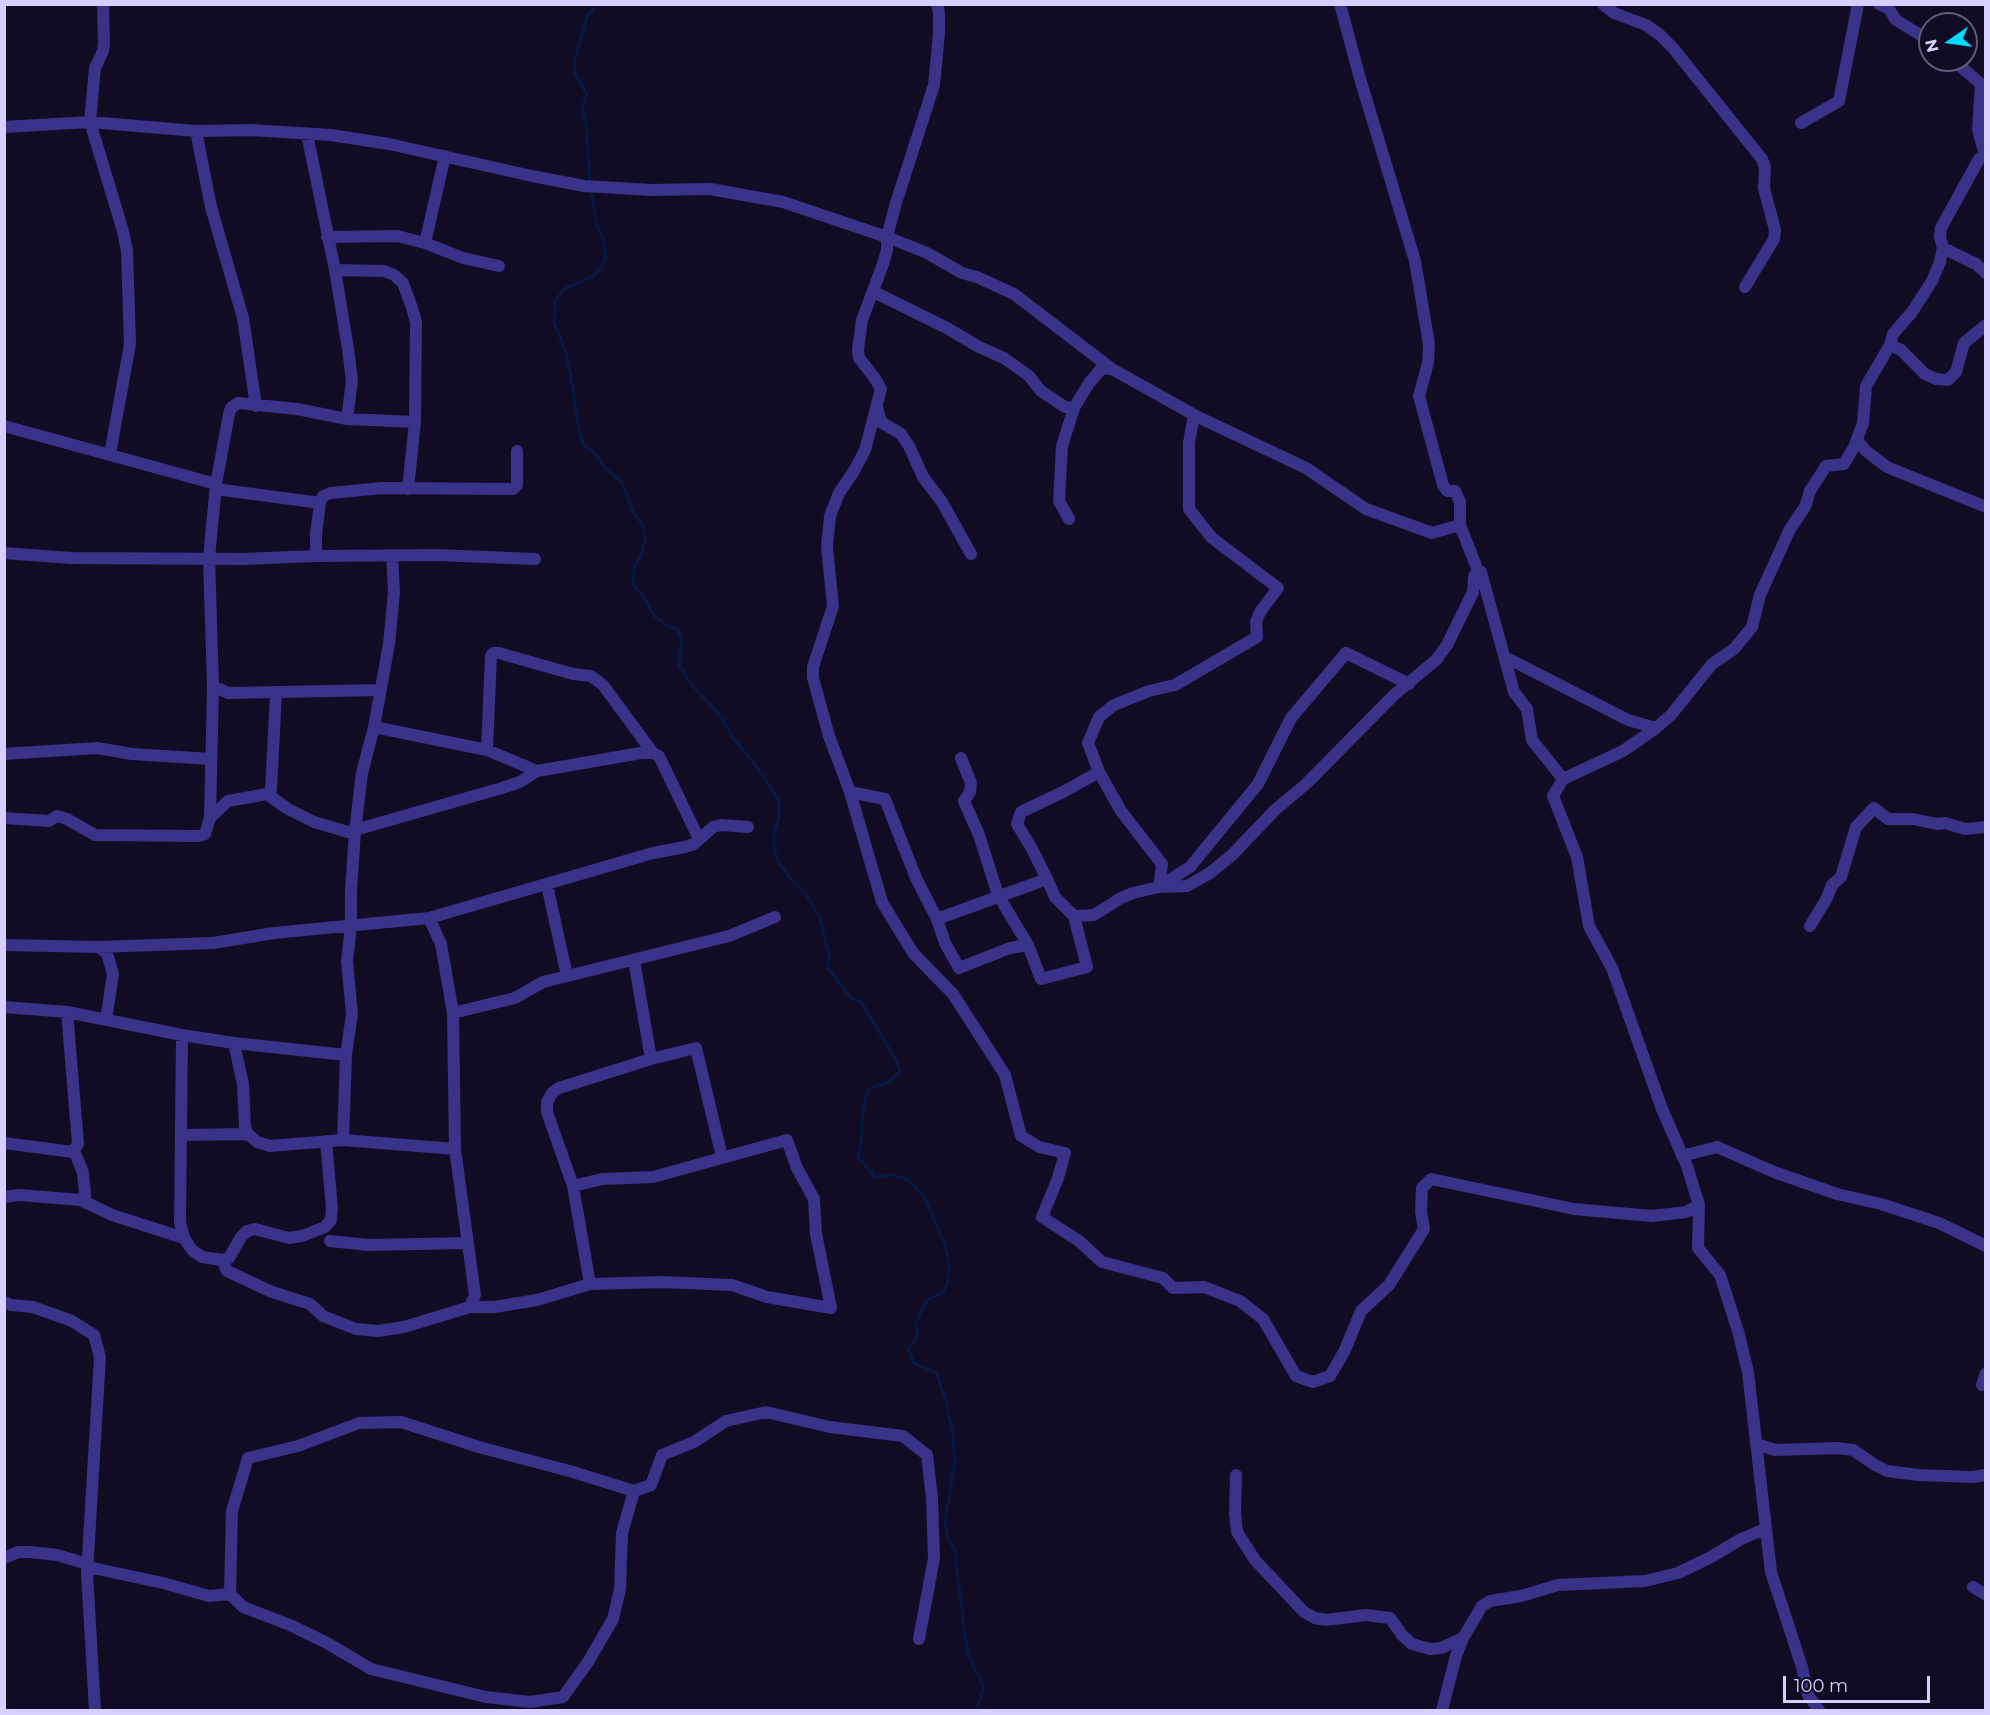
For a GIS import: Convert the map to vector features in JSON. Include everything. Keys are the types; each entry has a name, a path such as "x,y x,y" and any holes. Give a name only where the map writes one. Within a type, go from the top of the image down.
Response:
{"street":[{"path":"103,4 104,45 94,68 90,122 123,231 128,265 130,344 110,454"},
{"path":"937,4 939,33 934,85 896,203 887,237 887,250 874,292 862,320 859,358 874,376 881,389 865,450 839,493 830,516 827,547 833,606 813,667 813,678 829,736 850,792 882,902 914,953 953,994 1005,1075 1021,1136 1039,1147 1065,1153 1058,1178 1042,1217 1079,1241 1102,1262 1163,1278 1173,1288 1204,1287 1240,1301 1263,1319 1296,1376 1313,1382 1330,1376 1345,1350 1361,1311 1389,1284 1424,1229 1421,1212 1422,1188 1431,1179 1574,1209 1652,1216 1686,1212 1699,1205"},
{"path":"1340,4 1415,261 1429,344 1428,363 1419,396 1443,484 1447,491 1455,491 1460,502 1460,525 1478,571 1481,572 1515,693 1527,709 1532,740 1563,779"},
{"path":"1603,4 1614,13 1646,25 1660,34 1762,159 1765,167 1764,188 1775,230 1774,239 1745,287"},
{"path":"1801,123 1839,101 1858,4"},
{"path":"1879,4 1889,9 1896,20 1918,34"},
{"path":"1819,1710 1808,1695 1802,1667 1771,1572 1748,1372 1734,1318 1720,1275 1698,1248 1699,1205 1612,968 1589,926 1577,856 1553,796 1563,779 1623,751 1656,728 1671,715 1706,670 1734,650 1752,627 1760,595 1810,491 1826,466 1844,464 1857,440 1863,423 1866,386 1890,345 1893,334 1912,312 1932,281 1943,248 1940,237 1941,228 1979,159 1985,155 1978,130 1981,84 1967,72"},
{"path":"4,127 90,122 196,131 251,130 307,134 389,144 584,186 651,190 710,189 783,202 887,237 927,253 962,273 978,277 1014,294 1112,369 1198,417 1306,468 1366,509 1432,532 1460,525"},
{"path":"196,131 208,198 243,318 256,406"},
{"path":"307,134 335,270 352,381 347,419"},
{"path":"425,243 445,156"},
{"path":"327,237 397,236 425,243 463,258 499,266"},
{"path":"1943,248 1976,264 1986,273"},
{"path":"335,270 384,271 394,275 403,283 416,322 415,422 408,489"},
{"path":"874,292 1004,358 1029,376 1041,391 1065,407 1074,408"},
{"path":"1890,345 1901,350 1925,374 1936,379 1948,380 1956,372 1964,343 1986,325"},
{"path":"1069,519 1059,501 1062,446 1074,408 1089,382 1102,368 1112,369"},
{"path":"876,401 881,422 901,434 923,477 942,502 971,554"},
{"path":"4,818 50,821 57,816 95,835 199,836 206,834 210,818 213,686 209,558 216,487 231,408 238,403 347,419 415,422"},
{"path":"1159,887 1162,864 1121,811 1099,772 1088,743 1099,717 1114,705 1149,691 1175,685 1257,637 1256,622 1260,612 1278,588 1212,538 1189,509 1189,443 1193,420 1198,417"},
{"path":"4,426 110,454 243,495 320,503"},
{"path":"1857,440 1866,451 1887,466 1986,507"},
{"path":"316,556 316,534 323,496 331,493 382,488 513,489 517,485 517,451"},
{"path":"4,554 71,558 282,559 393,555 535,559"},
{"path":"343,1140 345,1056 352,1014 347,962 351,927 355,831 362,773 374,727 389,644 394,592 393,555"},
{"path":"1074,916 1094,915 1121,898 1146,889 1187,886 1210,873 1233,854 1276,809 1306,784 1409,684 1430,668 1447,645 1473,592 1474,576 1478,571"},
{"path":"487,750 491,656 493,653 499,653 573,674 591,676 603,685 653,753"},
{"path":"1159,887 1190,867 1258,784 1291,718 1347,653 1409,684"},
{"path":"1505,657 1628,720 1656,728"},
{"path":"213,686 228,693 381,690"},
{"path":"210,818 228,801 267,794 271,790 276,693"},
{"path":"374,727 487,750 537,771"},
{"path":"4,754 97,748 132,754 211,759"},
{"path":"267,794 288,809 314,822 348,832 502,788 520,782 537,771 641,753 653,753 659,756 699,839"},
{"path":"962,758 971,783 970,792 964,801 979,836 998,895 1028,945 1041,979 1088,966 1074,916 1055,897 1017,824 1021,812 1099,772"},
{"path":"850,792 885,799 916,878 958,968 1010,948 1028,945"},
{"path":"1810,926 1832,885 1841,877 1856,827 1874,808 1888,819 1945,823 1965,829 1986,827"},
{"path":"4,945 99,947 213,943 274,933 429,918 653,853 685,847 694,843 713,827 721,825 748,827"},
{"path":"937,919 1047,879"},
{"path":"548,885 567,976"},
{"path":"453,1013 515,998 533,986 567,976 729,936 775,917"},
{"path":"429,918 441,944 453,1013 455,1149 475,1295 470,1307"},
{"path":"99,947 107,953 113,974 106,1020"},
{"path":"634,960 651,1059"},
{"path":"4,1007 67,1012 182,1035 345,1056"},
{"path":"4,1143 74,1152 78,1144 67,1012"},
{"path":"182,1035 180,1222 184,1238 192,1250 202,1257 222,1260 229,1258 247,1231 255,1230 289,1238 302,1236 325,1227 331,1220 332,1209 326,1141"},
{"path":"234,1043 243,1084 245,1127 248,1134 257,1142 270,1146 343,1140 455,1149"},
{"path":"590,1284 573,1186 547,1112 547,1102 552,1093 559,1088 651,1059 696,1048 722,1157"},
{"path":"181,1135 248,1134"},
{"path":"222,1260 227,1271 272,1292 310,1305 323,1316 356,1329 378,1331 404,1327 470,1307 494,1307 537,1300 590,1284 662,1282 732,1286 767,1297 831,1308 816,1234 814,1199 797,1168 787,1140 653,1177 602,1179 573,1186"},
{"path":"1682,1156 1717,1147 1774,1172 1837,1194 1881,1204 1939,1223 1984,1242"},
{"path":"74,1149 83,1173 86,1203"},
{"path":"4,1197 29,1195 81,1200 112,1215 184,1238"},
{"path":"330,1241 369,1245 467,1243"},
{"path":"4,1302 33,1307 72,1321 94,1335 100,1357 88,1565 94,1710"},
{"path":"634,1491 622,1533 620,1589 613,1619 588,1662 563,1697 530,1702 486,1697 371,1669 327,1643 290,1625 243,1607 230,1594 232,1511 248,1458 298,1446 359,1423 401,1422 479,1447 634,1491 651,1485 662,1455 694,1442 726,1421 766,1412 830,1427 903,1436 927,1455 932,1498 934,1558 919,1639"},
{"path":"1757,1444 1775,1450 1837,1448 1853,1450 1875,1466 1887,1471 1966,1477 1986,1475"},
{"path":"1236,1475 1237,1532 1255,1560 1304,1612 1326,1620 1366,1615 1390,1618 1412,1644 1430,1649 1441,1648 1463,1638"},
{"path":"1442,1710 1463,1638 1482,1606 1490,1601 1521,1596 1558,1585 1645,1581 1678,1573 1741,1539 1765,1529"},
{"path":"4,1558 18,1552 57,1555 209,1596 230,1594"},
{"path":"1973,1587 1986,1595"}],"waterway":[{"path":"590,184 586,123 582,108 587,95 575,73 574,63 587,17 597,4"},
{"path":"591,191 596,222 604,242 606,257 601,269 592,277 564,289 555,301 554,323 565,349 579,430 583,444 596,455 606,469 622,482 633,512 642,524 645,538 642,554 635,566 634,586 644,597 655,617 677,629 682,638 679,665 691,684 721,716 734,739 758,768 779,800 779,817 774,833 774,849 778,861 793,882 805,893 819,916 829,954 828,968 851,998 862,1003 896,1060 900,1072 887,1083 869,1089 864,1104 858,1157 875,1178 890,1174 906,1179 916,1187 926,1201 945,1244 950,1268 947,1284 943,1292 927,1300 915,1324 918,1336 908,1349 914,1363 936,1373 946,1400 955,1461 945,1521 948,1538 957,1555"},
{"path":"955,1557 968,1655 984,1687 977,1710"}]}
